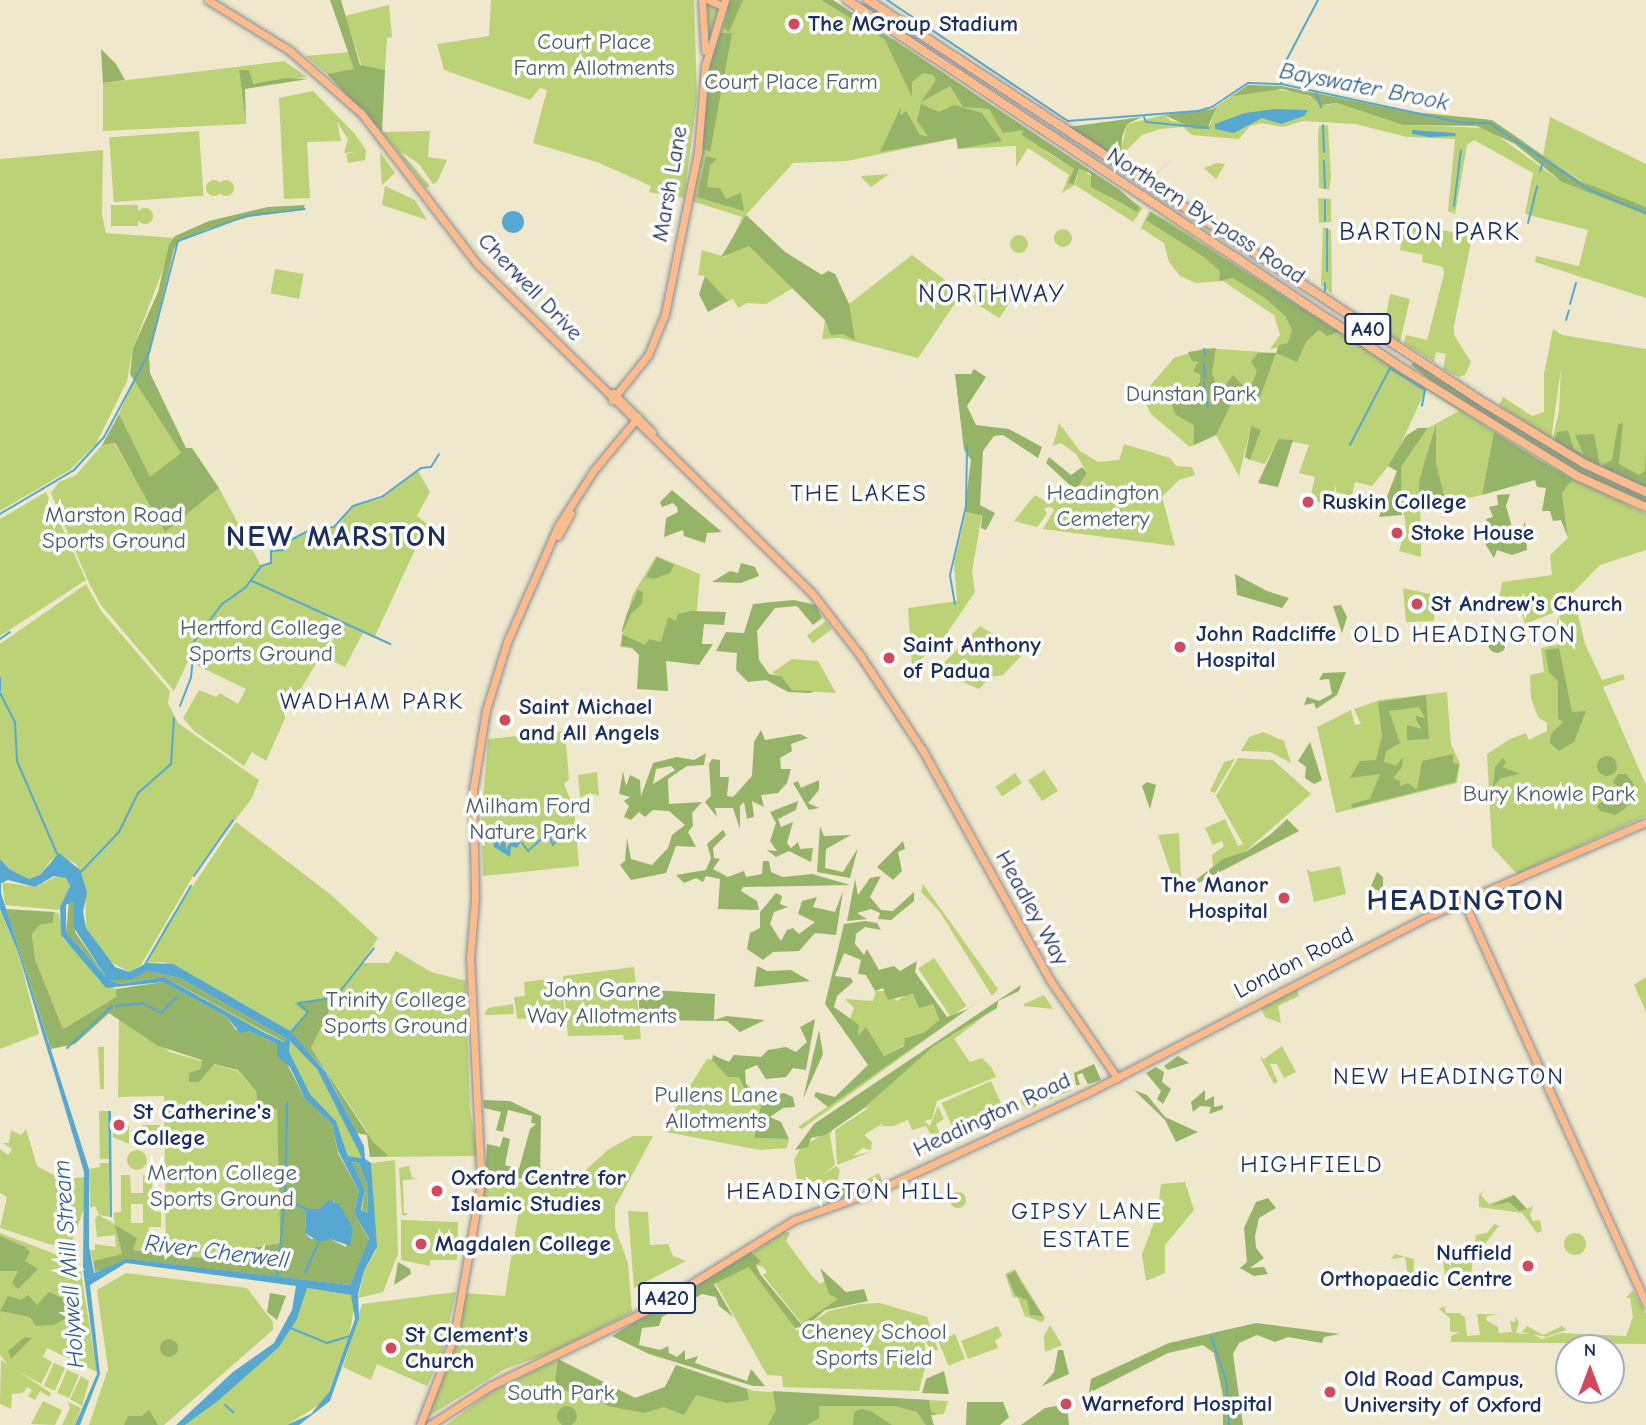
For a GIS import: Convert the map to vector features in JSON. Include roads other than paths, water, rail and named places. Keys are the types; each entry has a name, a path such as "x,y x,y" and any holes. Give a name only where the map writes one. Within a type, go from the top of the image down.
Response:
{"highway":[{"name":"Northern By-pass Road","path":"847,0 1332,323 1547,458 1646,507"},
{"name":"Northern By-pass Road","path":"868,0 1236,244 1569,455 1646,492"}],"main road":[{"name":"Cherwell Drive","path":"208,0 266,33 340,92 362,114 443,223 480,266 638,420"},
{"path":"702,0 705,66"},
{"path":"709,0 723,3"},
{"name":"Marsh Lane","path":"611,394 636,370 665,314 698,152 705,66 723,3"},
{"path":"420,1425 454,1337 482,1170 470,958 475,899 476,765 496,675 553,540 638,420"},
{"name":"Headley Way","path":"638,420 811,592 860,655 923,751 1050,980 1117,1078"},
{"name":"London Road","path":"1117,1078 1463,900 1646,822"},
{"path":"1463,900 1646,1304"},
{"name":"Headington Road","path":"430,1425 473,1396 639,1315 794,1220 878,1190 1117,1078"},
{"name":"Headington Road","path":"436,1425 473,1396"}],"water":[{"path":"1274,109 1308,110 1304,116 1281,124 1262,118 1234,133 1215,129 1215,124 1245,113"},
{"path":"1412,130 1455,133 1456,136 1429,137 1412,134"},
{"path":"513,211 521,214 524,222 521,230 513,233 505,230 502,222 505,214"},
{"path":"505,836 506,849 513,838 521,841 517,848 511,846 510,857 494,847 493,837 498,838 499,847"},
{"path":"59,853 80,870 87,892 83,912 86,928 115,967 129,972 147,963 173,964 290,1031 325,1071 364,1146 365,1159 371,1163 377,1247 364,1271 358,1294 359,1318 330,1401 299,1425 287,1425 311,1414 329,1392 355,1319 351,1295 307,1288 297,1319 279,1347 219,1400 185,1425 176,1425 233,1372 274,1343 292,1310 296,1286 126,1263 90,1285 100,1374 80,1425 75,1425 97,1374 83,1269 84,1172 18,952 0,909 0,859 9,869 29,879 40,875","holes":["54,876 66,878 70,886 60,907 61,935 106,988 163,982 227,1017 240,1033 249,1031 277,1044 277,1056 290,1067 305,1099 332,1124 338,1151 359,1191 354,1213 369,1239 350,1285 127,1259 94,1273 89,1246 89,1169 1,893 1,883 8,880 35,887","74,901 74,928 106,977 66,932 66,905","147,971 180,978 287,1039 284,1042 261,1031 164,977 119,984 110,980 132,979","290,1041 317,1069 362,1158 348,1156 336,1121 310,1094 289,1052","352,1162 359,1163 367,1184 368,1213 361,1210 365,1190"]},
{"path":"108,1111 111,1111 112,1217 110,1217"},
{"path":"329,1200 339,1204 353,1228 350,1246 330,1239 319,1242 305,1233 306,1209 319,1209"}],"waterway":[{"name":"Bayswater Brook","path":"887,0 1068,121 1198,111 1212,107 1248,83 1281,84 1463,123 1489,123 1590,190 1646,213"},
{"path":"1281,84 1287,59 1318,0"},
{"path":"1316,92 1321,107"},
{"path":"1144,117 1146,122 1209,128"},
{"path":"1323,125 1324,152"},
{"path":"1454,206 1461,150"},
{"path":"1324,161 1325,188"},
{"path":"1540,171 1543,162"},
{"path":"1528,223 1537,186"},
{"path":"1325,200 1325,221"},
{"path":"0,514 74,470 104,437 149,353 178,241 246,216 305,209"},
{"path":"1327,229 1327,271"},
{"path":"1325,283 1325,291"},
{"path":"1570,304 1576,283"},
{"path":"1566,320 1569,310"},
{"path":"1204,349 1205,356"},
{"path":"1204,364 1205,377"},
{"path":"1350,445 1390,368 1425,390 1422,406"},
{"path":"1204,383 1208,408"},
{"path":"955,604 950,575 966,506 967,446"},
{"path":"180,706 191,677 195,640 222,604 246,587 261,566 271,563 271,551 284,550 285,543 308,531 334,527 353,506 383,496 421,468 431,467 439,454"},
{"path":"252,581 390,644"},
{"path":"0,639 10,632"},
{"path":"0,678 0,690"},
{"path":"0,693 15,723 17,761 57,854"},
{"path":"79,874 119,832 138,793 171,764 174,718"},
{"path":"194,876 233,820"},
{"path":"522,843 528,851 548,833 553,845 561,831"},
{"path":"144,966 191,886"},
{"path":"289,1034 308,1012 298,1003 335,998 374,948"},
{"path":"116,1006 143,1003 161,1013 177,997"},
{"path":"67,1048 112,1006"},
{"name":"River Cherwell","path":"277,1279 285,1199 287,1102"},
{"path":"286,1200 306,1209"},
{"path":"305,1272 319,1242"},
{"path":"288,1327 327,1343 350,1336"},
{"path":"1211,1336 1226,1380 1229,1425"},
{"path":"225,1405 233,1412"}],"place":[{"name":"The MGroup Stadium","path":"794,24"},
{"name":"Ruskin College","path":"1308,502"},
{"name":"Stoke House","path":"1397,533"},
{"name":"St Andrew's Church","path":"1417,604"},
{"name":"John Radcliffe Hospital","path":"1180,647"},
{"name":"Saint Anthony of Padua","path":"889,658"},
{"name":"Saint Michael and All Angels","path":"505,720"},
{"name":"The Manor Hospital","path":"1284,898"},
{"name":"St Catherine's College","path":"119,1125"},
{"name":"Oxford Centre for Islamic Studies","path":"437,1191"},
{"name":"Magdalen College","path":"421,1244"},
{"name":"Nuffield Orthopaedic Centre","path":"1528,1266"},
{"name":"St Clement's Church","path":"391,1348"},
{"name":"Old Road Campus, University of Oxford","path":"1330,1392"},
{"name":"Warneford Hospital","path":"1066,1404"}],"district":[{"name":"BARTON PARK","path":"1430,233"},
{"name":"NORTHWAY","path":"992,295"},
{"name":"THE LAKES","path":"859,494"},
{"name":"NEW MARSTON","path":"337,537"},
{"name":"OLD HEADINGTON","path":"1465,635"},
{"name":"WADHAM PARK","path":"372,702"},
{"name":"HEADINGTON","path":"1466,901"},
{"name":"NEW HEADINGTON","path":"1449,1077"},
{"name":"HIGHFIELD","path":"1312,1165"},
{"name":"HEADINGTON HILL","path":"843,1192"},
{"name":"GIPSY LANE ESTATE","path":"1087,1226"}],"park label":[{"name":"Court Place Farm Allotments","path":"594,55"},
{"name":"Court Place Farm","path":"791,82"},
{"name":"Dunstan Park","path":"1191,394"},
{"name":"Headington Cemetery","path":"1103,506"},
{"name":"Marston Road Sports Ground","path":"114,528"},
{"name":"Hertford College Sports Ground","path":"261,641"},
{"name":"Bury Knowle Park","path":"1549,794"},
{"name":"Milham Ford Nature Park","path":"528,819"},
{"name":"John Garne Way Allotments","path":"602,1003"},
{"name":"Trinity College Sports Ground","path":"396,1013"},
{"name":"Pullens Lane Allotments","path":"716,1108"},
{"name":"Merton College Sports Ground","path":"222,1186"},
{"name":"Cheney School Sports Field","path":"874,1345"},
{"name":"South Park","path":"561,1393"}],"water label":[{"name":"Holywell Mill Stream","path":"69,1264"}]}
